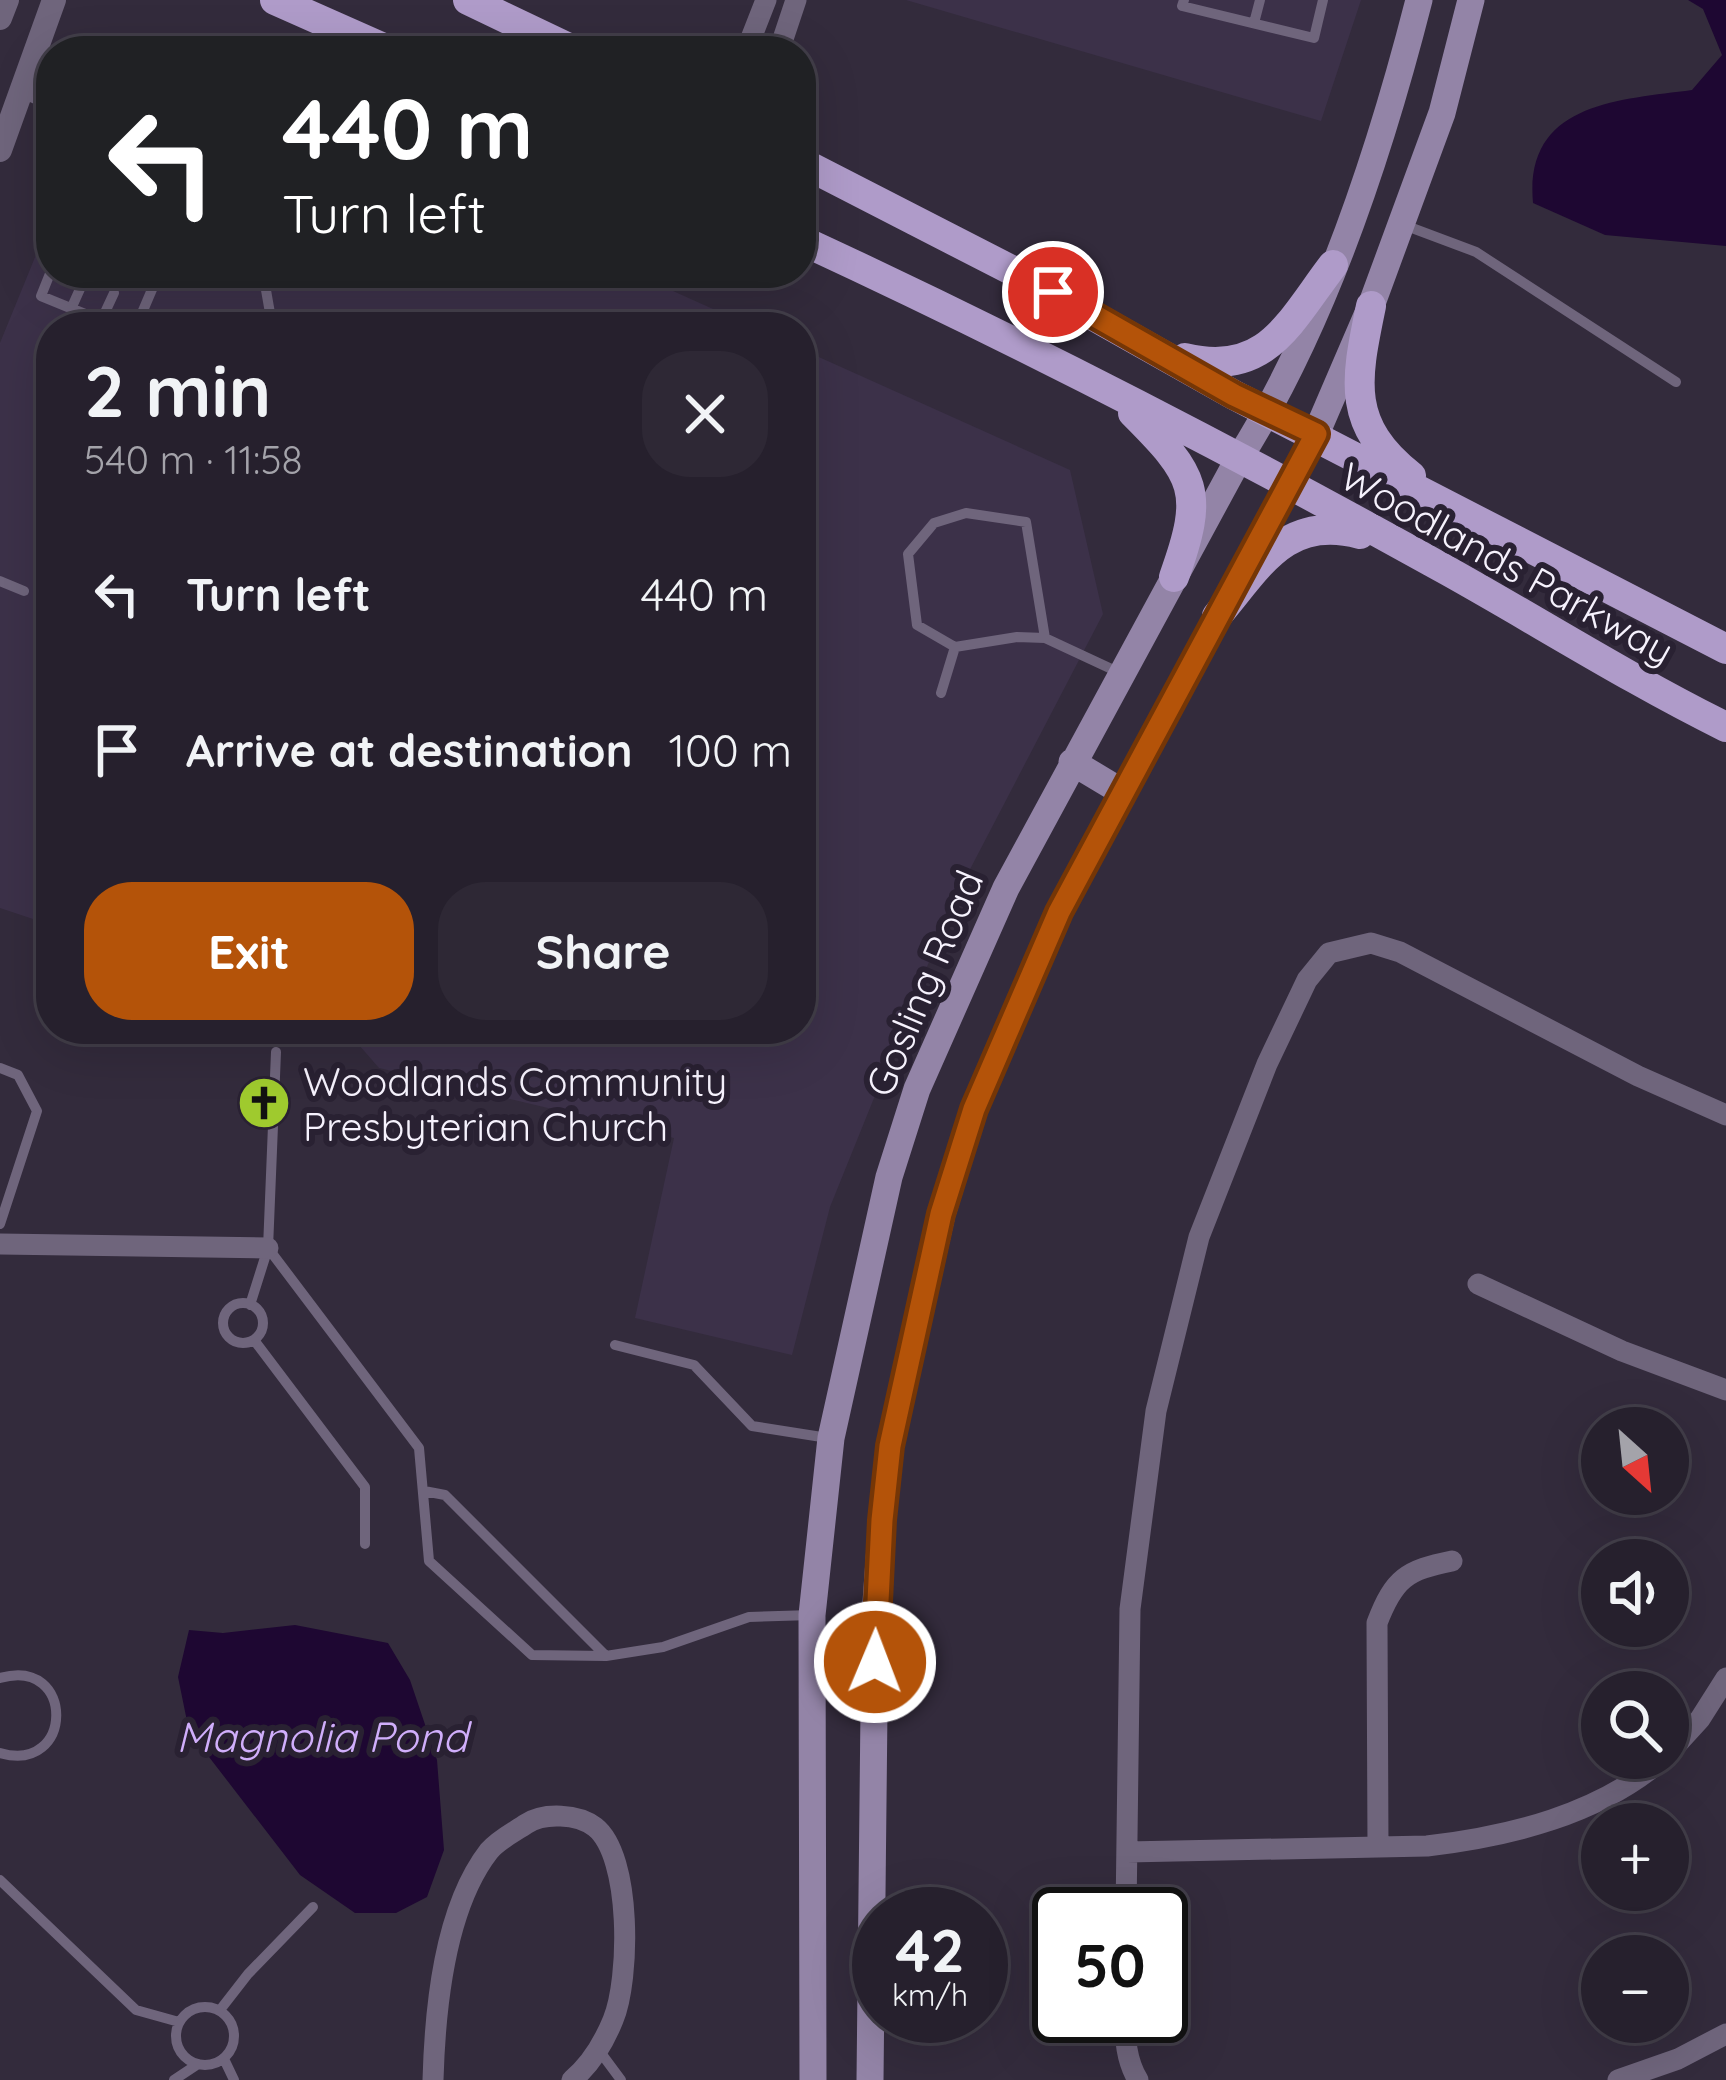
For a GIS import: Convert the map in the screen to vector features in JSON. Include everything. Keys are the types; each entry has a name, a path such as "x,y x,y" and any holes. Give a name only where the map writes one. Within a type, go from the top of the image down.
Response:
{"main road":[{"path":"275,0 356,36"},
{"path":"468,0 544,36"},
{"name":"Gosling Road","path":"813,2080 812,1615 831,1438 885,1191 917,1089 1006,888 1238,460 1270,410 1333,265 1394,99 1419,0"},
{"path":"870,2080 875,1616 890,1446 941,1214 974,1109 1059,912 1316,434 1371,306 1442,113 1471,0"},
{"name":"Woodlands Parkway","path":"816,166 1234,395 1726,649"},
{"name":"Woodlands Parkway","path":"816,247 1010,337 1726,727"},
{"path":"1154,349 1217,364 1250,359 1270,346 1333,265"},
{"path":"1371,306 1358,375 1363,415 1400,468 1439,499"},
{"path":"1112,392 1164,444 1189,480 1194,502 1191,531 1174,577"},
{"path":"1217,616 1279,543 1300,534 1322,528 1395,544"},
{"path":"1072,762 1122,792"}],"street":[{"path":"0,18 7,0"},
{"path":"41,36 54,0"},
{"path":"752,36 766,0"},
{"path":"784,36 796,0"},
{"path":"0,150 36,49"},
{"path":"1126,1887 1130,1610 1156,1411 1185,1288 1216,1193 1307,980 1329,953 1371,943 1400,952 1617,1065 1726,1115"},
{"path":"0,1244 268,1248"},
{"path":"1478,1284 1622,1352 1726,1390"},
{"path":"1378,1847 1377,1623 1388,1593 1414,1569 1452,1561"},
{"path":"1689,1731 1726,1678"},
{"path":"1127,1852 1427,1846 1514,1832 1584,1807 1629,1779"},
{"path":"433,2080 438,1997 465,1899 491,1847 535,1817 565,1816 593,1826 615,1850 624,1886 615,2017 572,2080"},
{"path":"1618,2080 1678,2059 1726,2034"},
{"path":"1125,2043 1138,2080"}],"lane":[{"path":"1184,0 1182,6 1314,38 1323,0"},
{"path":"1254,23 1260,0"},
{"path":"20,93 36,100"},
{"path":"1401,224 1476,252 1676,382"},
{"path":"44,288 41,296 78,312"},
{"path":"71,309 80,288"},
{"path":"110,312 114,293"},
{"path":"1045,638 1026,522 966,514 934,523 908,554 917,625 955,647 1017,637 1045,638 1121,673"},
{"path":"0,581 24,591"},
{"path":"941,693 955,647"},
{"path":"250,1305 268,1248 276,1052"},
{"path":"0,1068 19,1075 37,1111 7,1174 0,1224"},
{"path":"268,1248 418,1448 429,1561 532,1655 606,1656 663,1647 749,1617 812,1615"},
{"path":"250,1305 260,1312 263,1324 254,1340 235,1341 223,1326 231,1307 250,1305"},
{"path":"254,1340 365,1487 365,1544"},
{"path":"615,1345 694,1365 752,1426 831,1438"},
{"path":"424,1491 445,1495 606,1656"},
{"path":"0,1678 17,1674 43,1683 57,1706 58,1719 54,1732 37,1751 24,1756 0,1754"},
{"path":"0,1880 136,2010 179,2022"},
{"path":"220,2011 248,1974 313,1907"},
{"path":"198,2064 180,2051 176,2042 179,2022 202,2007 220,2011 235,2034 224,2059 234,2080"},
{"path":"598,2048 621,2080"},
{"path":"174,2080 198,2064 224,2059"}],"shaded area":[{"path":"906,0 1361,0 1321,121"},
{"path":"36,255 36,288 666,288 720,312 36,312 36,920 0,908 0,343"},
{"path":"816,356 1070,470 1103,614 954,900 830,1207 792,1355 635,1318 674,1138 379,1068 358,1044 816,1044"}],"water":[{"path":"1688,0 1726,0 1726,246 1605,235 1533,203 1534,170 1544,145 1560,126 1606,104 1692,90 1722,55 1703,9"},
{"name":"Magnolia Pond","path":"295,1625 388,1643 410,1680 437,1760 444,1850 427,1897 396,1913 355,1913 300,1875 189,1731 178,1677 189,1630 223,1633"}],"place":[{"name":"Woodlands Community Presbyterian Church","path":"264,1103"}],"route":[{"path":"875,1662 890,1446 941,1214 974,1109 1059,912 1316,434 1234,395 1053,292"}]}
